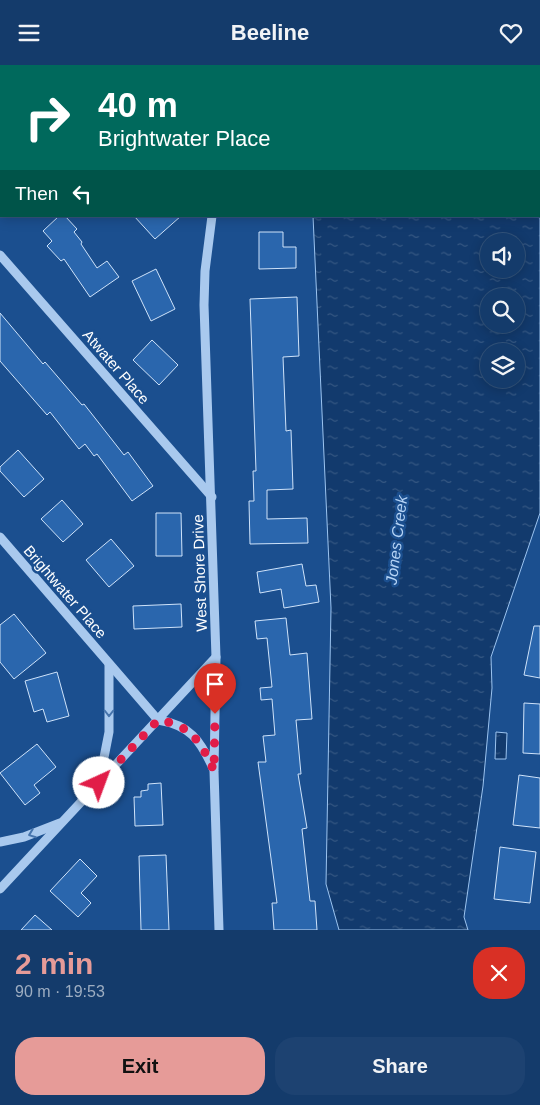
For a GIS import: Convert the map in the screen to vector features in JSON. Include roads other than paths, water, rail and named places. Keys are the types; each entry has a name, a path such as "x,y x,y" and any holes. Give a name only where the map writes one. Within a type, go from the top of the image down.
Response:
{"street":[{"name":"West Shore Drive","path":"212,217 205,271 204,305 216,657 214,771 219,930"},
{"name":"Atwater Place","path":"0,255 212,497"},
{"name":"Brightwater Place","path":"0,537 158,720"},
{"path":"0,889 216,657"},
{"path":"99,783 109,732 109,664"},
{"path":"158,720 179,725 188,730 206,754 214,771"},
{"path":"0,842 24,837 62,823"}],"water":[{"name":"Jones Creek","path":"313,217 540,217 540,513 491,657 492,688 483,786 464,917 468,930 339,930 326,884 331,608"},
{"path":"496,732 507,733 506,759 495,759"}]}
